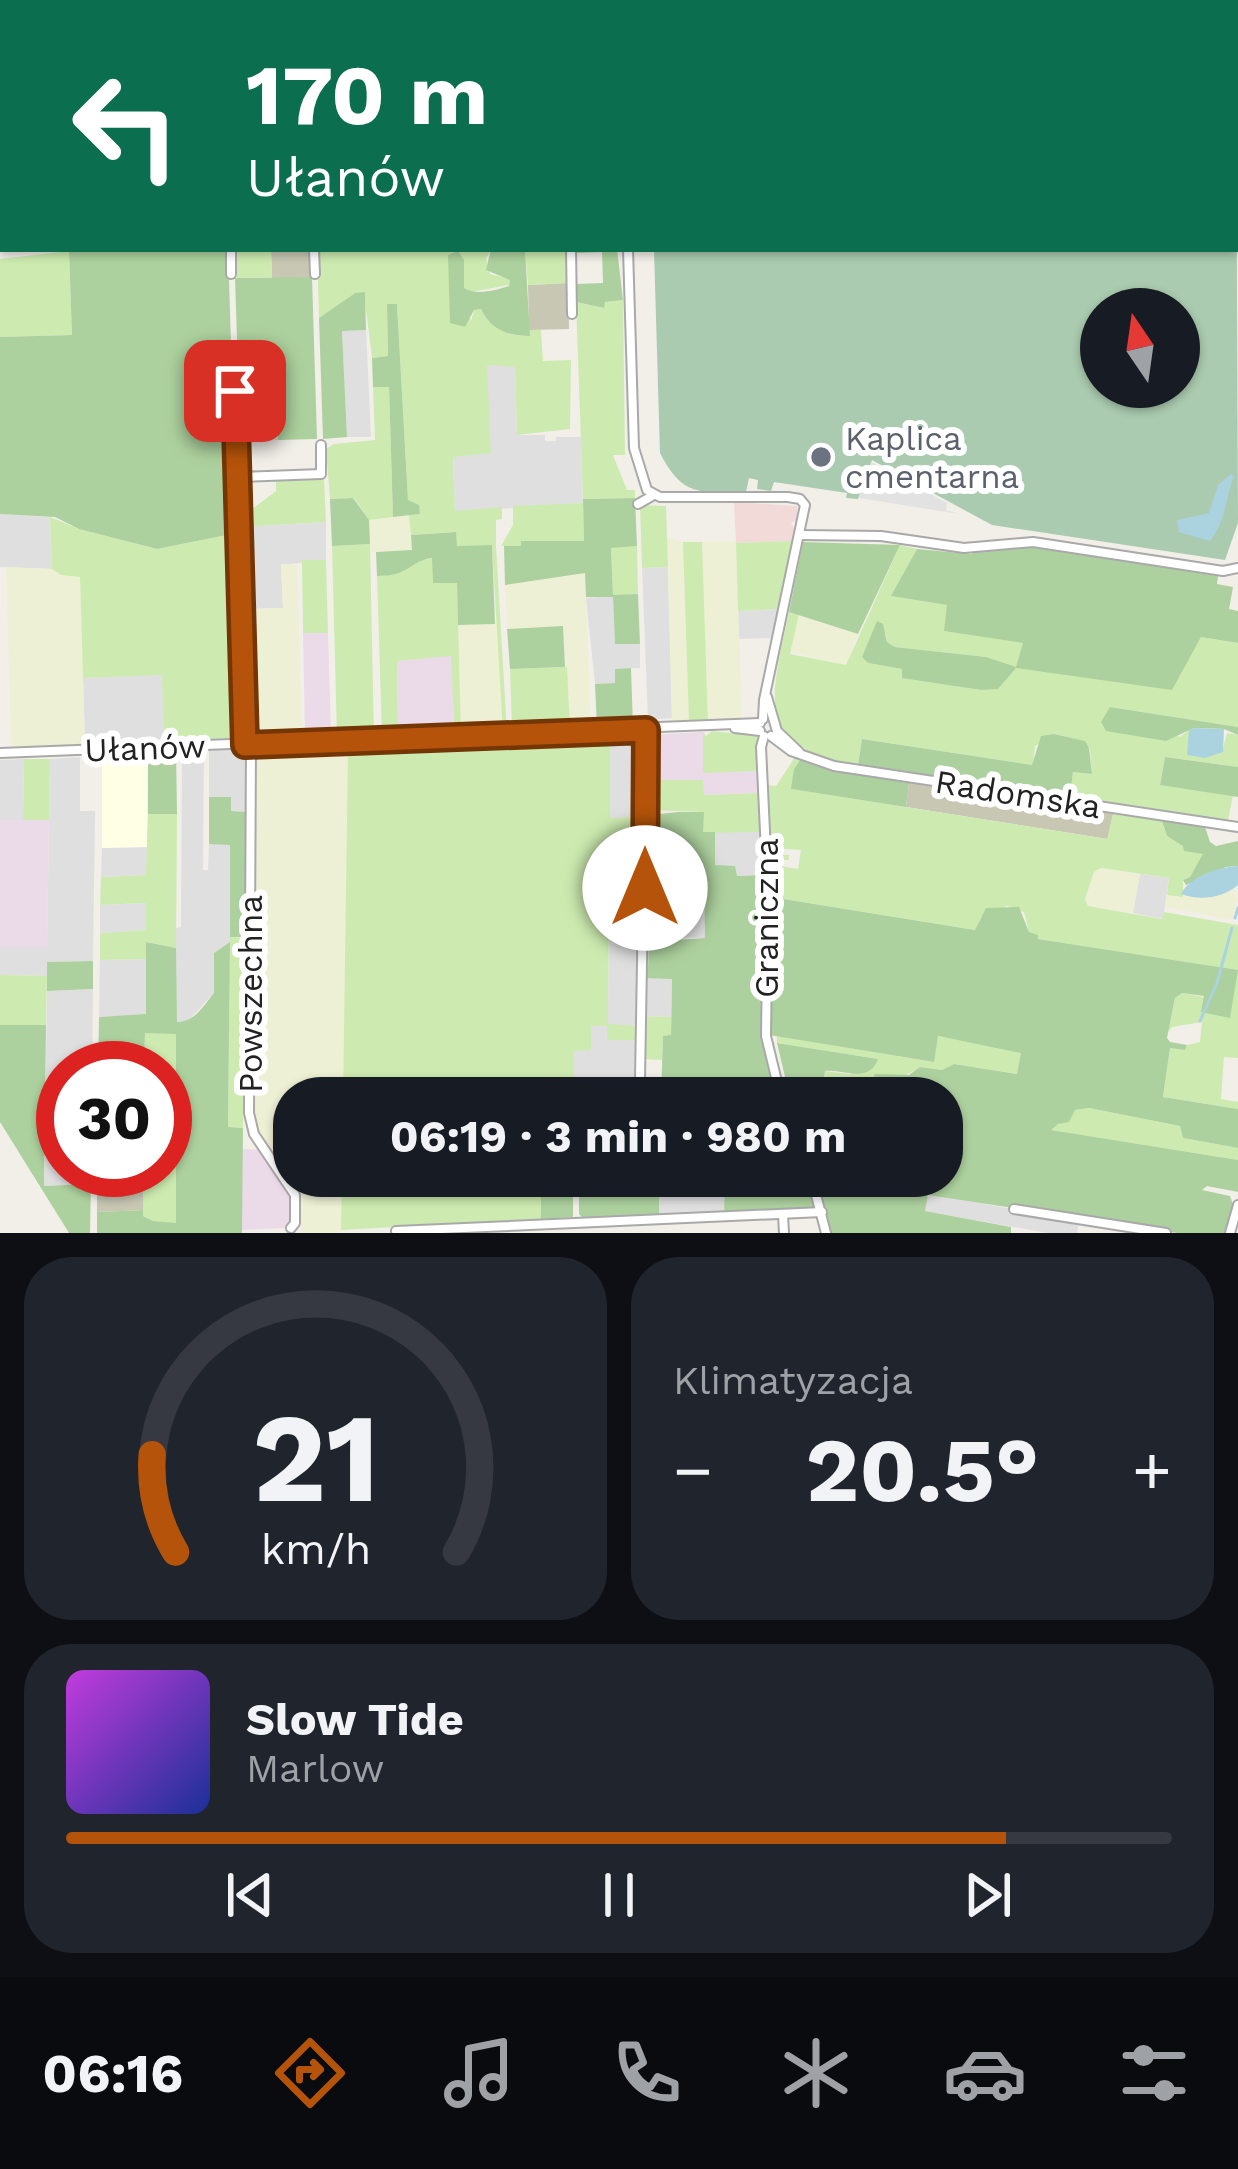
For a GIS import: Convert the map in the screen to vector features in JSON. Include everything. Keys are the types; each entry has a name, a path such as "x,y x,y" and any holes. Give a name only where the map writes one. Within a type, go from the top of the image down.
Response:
{"street":[{"path":"231,252 231,274"},
{"path":"314,252 315,274"},
{"path":"571,252 572,314"},
{"path":"628,252 634,448 644,483 653,495"},
{"name":"Powszechna","path":"234,348 248,745 249,1113 254,1134 295,1195 291,1228"},
{"path":"239,477 321,475 321,445"},
{"path":"638,504 653,495 795,498 805,505 800,535 892,537 964,548 1034,542 1223,571 1238,568"},
{"name":"Graniczna","path":"776,1077 766,1036 768,895 761,747 767,690 800,535"},
{"name":"Ułanów","path":"0,753 766,728"},
{"name":"Radomska","path":"766,728 800,754 834,766 1238,827"},
{"path":"640,1077 646,730"},
{"path":"817,1197 826,1233"},
{"path":"1230,1233 1238,1205"},
{"path":"1014,1209 1166,1233"},
{"path":"395,1231 822,1212"},
{"path":"783,1215 784,1233"}],"shaded area":[{"path":"271,252 311,252 312,277 272,279"},
{"path":"654,252 1237,252 1238,523 1225,560 992,525 872,460 858,499 846,498 847,493 774,482 771,491 757,489 758,480 749,478 746,492 694,489 668,468 660,453"},
{"path":"568,283 569,329 529,330 528,285"},
{"path":"366,330 371,437 347,437 342,331"},
{"path":"486,365 515,366 517,435 545,435 545,441 581,437 583,503 455,512 453,456 490,452"},
{"path":"275,370 278,440 240,441 238,371"},
{"path":"871,462 947,503 946,510 959,514 859,498"},
{"path":"734,502 797,506 792,541 736,543"},
{"path":"0,514 50,517 52,569 0,567"},
{"path":"409,515 412,550 370,552 369,520"},
{"path":"326,522 326,560 281,565 283,608 246,609 243,527"},
{"path":"667,538 683,542 689,723 672,724"},
{"path":"736,541 742,720 708,722 702,542"},
{"path":"281,564 297,564 302,731 298,737 251,737 246,609 283,608"},
{"path":"6,567 80,576 85,746 16,748 11,744"},
{"path":"668,567 672,718 648,720 642,568"},
{"path":"585,572 591,728 570,729 563,627 507,629 505,585"},
{"path":"613,596 615,643 640,644 640,668 615,669 616,683 595,684 586,598"},
{"path":"778,609 772,638 739,639 738,611"},
{"path":"799,614 858,634 846,666 787,651"},
{"path":"498,623 503,732 461,733 458,625"},
{"path":"303,633 328,633 331,734 305,735"},
{"path":"452,655 454,722 398,728 397,661"},
{"path":"163,674 164,740 85,743 83,678"},
{"path":"703,732 704,772 758,771 760,793 703,795 703,780 650,780 651,735"},
{"path":"640,736 642,817 610,818 610,737"},
{"path":"348,747 343,1077 273,1077 273,1152 255,1126 256,750"},
{"path":"248,749 247,812 231,811 231,797 209,797 209,750"},
{"path":"204,750 203,870 208,870 209,844 230,844 230,942 214,953 214,993 187,1022 176,1022 182,751"},
{"path":"148,754 147,847 102,848 102,755"},
{"path":"80,757 80,811 95,811 93,961 48,962 47,976 0,975 0,947 47,947 50,759"},
{"path":"24,759 23,820 0,820 0,760"},
{"path":"909,783 1113,814 1108,839 906,807"},
{"path":"0,820 49,820 47,947 0,947"},
{"path":"715,832 762,832 765,875 736,876 715,865"},
{"path":"147,847 147,875 101,877 102,848"},
{"path":"1094,871 1140,874 1133,913 1088,906 1085,899"},
{"path":"609,873 642,873 639,1026 608,1025"},
{"path":"1140,874 1169,878 1163,919 1133,913"},
{"path":"679,876 704,877 705,938 649,936 650,880 678,880"},
{"path":"1234,889 1238,899 1232,920 1165,907 1167,895 1214,897"},
{"path":"147,903 146,930 100,933 100,905"},
{"path":"146,959 146,1015 99,1017 100,960"},
{"path":"644,978 672,978 671,1017 643,1016"},
{"path":"93,989 92,1041 46,1041 47,991"},
{"path":"608,1025 607,1039 639,1040 638,1077 574,1077 574,1050 591,1050 591,1026"},
{"path":"242,1149 259,1150 273,1171 273,1197 290,1197 290,1223 285,1228 242,1230"},
{"path":"97,1197 143,1197 143,1210 97,1212"},
{"path":"301,1197 342,1197 341,1232 301,1233"},
{"path":"659,1197 724,1197 724,1214 659,1215"},
{"path":"927,1197 945,1197 1079,1221 1077,1233 1048,1233 925,1211"}],"green space":[{"path":"69,252 72,335 0,337 0,259"},
{"path":"69,252 228,252 237,533 157,549 79,529 55,517 0,514 0,337 72,335"},
{"path":"234,252 271,252 272,277 235,278"},
{"path":"317,252 452,252 471,321 474,310 481,309 495,327 507,333 529,336 529,330 541,330 543,361 571,360 570,429 517,435 515,367 487,365 491,453 453,457 455,511 502,507 502,519 496,520 496,546 507,732 503,732 492,546 456,546 455,532 411,535 409,515 420,514 408,500 397,304 387,305 388,356 372,358 364,293 355,293 319,318"},
{"path":"452,252 490,252 486,259 490,274 511,279 509,285 471,292 464,288"},
{"path":"459,252 464,260 464,288 486,292 509,286 510,280 486,270 490,252 525,252 530,336 501,330 481,309 474,310 465,327 450,323 448,255"},
{"path":"525,252 567,252 568,283 528,285"},
{"path":"602,252 617,252 623,300 605,302 604,308 576,302 576,284 603,283"},
{"path":"312,277 317,439 278,440 275,371 238,371 235,278"},
{"path":"365,292 366,330 342,331 347,437 323,439 319,318 355,293"},
{"path":"623,300 625,455 613,455 627,490 635,490 635,498 583,499 576,302 603,308 604,302"},
{"path":"387,304 397,304 408,500 419,505 420,514 393,517 389,387 373,387 372,358 388,356"},
{"path":"389,386 393,517 369,520 354,498 330,499 326,449 375,440 373,387"},
{"path":"324,478 326,522 243,527 243,516 276,491 276,479"},
{"path":"353,498 369,520 370,544 332,546 330,499"},
{"path":"635,498 637,546 611,548 613,595 638,594 640,644 615,644 613,597 586,597 585,573 505,585 504,546 521,546 521,541 584,541 583,499"},
{"path":"583,503 584,541 522,541 522,546 501,546 513,525 513,506"},
{"path":"640,505 666,506 668,567 642,568"},
{"path":"50,517 157,549 232,534 238,738 164,740 162,675 83,678 80,577 52,569"},
{"path":"456,532 457,546 492,545 495,624 458,625 457,583 433,583 432,558 396,574 377,576 376,552 412,550 411,535"},
{"path":"792,541 778,609 738,611 736,543"},
{"path":"683,542 702,542 708,722 689,723"},
{"path":"803,542 900,545 858,634 789,612"},
{"path":"1010,543 1218,576 1217,584 1233,587 1229,609 1238,611 1238,643 1201,637 1172,690 1016,668 998,689 981,690 902,678 902,669 868,663 862,657 877,621 883,624 887,642 895,647 986,657 1016,667 1023,643 944,631 947,605 891,596 917,549 970,554"},
{"path":"370,544 374,736 337,737 332,546"},
{"path":"900,545 917,549 892,596 948,605 945,631 1024,643 1017,668 1195,647 1201,637 1238,643 1238,727 1110,707 1180,737 1189,730 1190,735 1222,752 1227,733 1238,735 1238,767 1165,757 1160,784 1233,796 1228,820 1070,796 1073,772 1092,774 1090,749 1084,741 1054,734 1035,746 1033,765 862,739 858,765 823,757 784,731 777,713 777,669 789,612 799,614 790,654 846,665","holes":["886,633 887,642 895,647 986,657 981,690 902,677 903,669 868,663"]},
{"path":"637,546 638,594 613,596 611,547"},
{"path":"433,558 457,583 461,733 430,732 430,726 454,722 451,656 397,661 398,727 422,727 422,733 382,736 377,576"},
{"path":"302,560 326,560 328,633 303,633"},
{"path":"563,626 565,667 510,669 507,629"},
{"path":"567,667 570,729 512,731 510,669"},
{"path":"631,668 633,727 597,728 595,684 615,683 615,669"},
{"path":"1110,707 1238,727 1238,735 1224,729 1194,728 1166,741 1106,731 1101,722"},
{"path":"712,731 757,736 758,771 703,773 703,732 706,736"},
{"path":"1041,736 1085,741 1089,748 1092,774 1073,772 1070,796 858,765 862,739 1032,765"},
{"path":"610,737 610,818 642,817 642,873 609,873 608,1024 639,1026 639,1040 607,1040 607,1026 591,1026 591,1050 574,1051 574,1077 343,1077 348,747"},
{"path":"176,751 177,814 148,814 148,754"},
{"path":"795,757 800,760 792,789 1107,839 1113,814 1162,821 1167,836 1204,854 1183,880 1183,897 1167,895 1169,878 1101,868 1094,872 1085,899 1088,906 1162,919 1164,912 1238,925 1238,1058 1224,1057 1221,1099 1238,1102 1238,1109 1163,1097 1170,1048 1185,1050 1200,1042 1202,1022 1172,1027 1168,1032 1175,998 1182,993 1204,997 1204,1003 1237,970 1038,939 1029,932 1024,912 1007,906 981,917 976,930 771,897 769,854 789,855 780,866 798,869 801,850 769,848 766,785 776,786"},
{"path":"1165,757 1238,767 1238,797 1160,785"},
{"path":"24,759 50,759 49,820 23,820"},
{"path":"800,760 825,769 909,783 906,807 791,789"},
{"path":"650,780 703,780 704,795 760,793 762,832 703,833 703,812 650,810"},
{"path":"209,797 231,797 231,811 247,812 245,937 230,937 230,845 209,844"},
{"path":"704,812 703,832 715,832 715,865 735,866 737,876 765,875 765,1038 773,1077 662,1077 663,1036 671,1035 672,979 644,978 649,942 705,938 704,877 679,876 678,845 650,845 650,815"},
{"path":"148,814 177,814 176,948 147,942 146,959 100,960 100,933 146,930 146,903 100,905 101,877 146,875"},
{"path":"1162,821 1205,827 1216,846 1238,841 1238,866 1186,885 1183,880 1190,877 1203,854 1184,851 1167,836"},
{"path":"771,897 975,930 986,908 1019,907 1029,932 1038,939 1238,970 1230,1018 1201,1012 1204,996 1182,993 1175,998 1167,1038 1187,1045 1185,1050 1170,1048 1163,1097 1238,1109 1238,1148 1183,1138 1180,1126 1089,1108 1075,1110 1069,1122 1051,1130 1238,1160 1238,1192 1207,1186 1202,1190 1230,1196 1234,1207 1228,1233 1177,1233 941,1197 963,1197 963,1077 875,1074 909,1075 920,1067 942,1070 954,1064 1017,1074 1021,1053 938,1036 934,1062 769,1035"},
{"path":"230,937 245,938 243,1128 228,1127"},
{"path":"146,942 176,948 177,1022 194,1016 214,993 214,953 230,942 228,1127 243,1128 242,1233 97,1233 97,1212 143,1210 143,1216 153,1221 176,1223 176,1197 192,1197 192,1041 176,1041 176,1034 145,1033 145,1041 99,1041 99,1017 146,1014"},
{"path":"93,961 93,989 47,991 47,962"},
{"path":"0,975 47,976 46,1025 0,1025"},
{"path":"643,1016 671,1017 671,1036 663,1037 662,1060 642,1059"},
{"path":"0,1025 46,1025 46,1041 36,1041 36,1180 0,1122"},
{"path":"145,1032 176,1033 176,1041 145,1041"},
{"path":"777,1036 933,1062 937,1036 1021,1052 1018,1074 954,1064 942,1070 920,1067 898,1077 824,1077 825,1071 850,1074 878,1059 777,1043"},
{"path":"777,1043 878,1059 863,1073 825,1071 824,1077 785,1077"},
{"path":"1089,1108 1180,1126 1183,1138 1238,1148 1238,1160 1050,1130 1075,1110"},
{"path":"47,1197 91,1197 90,1233 69,1233"},
{"path":"143,1197 176,1197 176,1224 143,1216"},
{"path":"342,1197 541,1197 541,1219 341,1230"},
{"path":"541,1197 573,1197 573,1217 541,1219"},
{"path":"579,1197 659,1197 659,1215 579,1214"},
{"path":"724,1197 815,1197 817,1206 813,1211 724,1214"},
{"path":"822,1197 928,1197 925,1211 1011,1227 1011,1233 829,1233"}],"water":[{"path":"1231,474 1223,517 1210,541 1179,532 1177,520 1209,513 1218,485"},
{"path":"1224,729 1223,752 1205,758 1187,755 1189,730"},
{"path":"1238,866 1238,885 1225,893 1203,898 1181,894 1206,874"}],"waterway":[{"path":"1235,918 1238,908"},
{"path":"1200,1021 1217,983 1232,928"}],"place":[{"name":"Kaplica cmentarna","path":"821,457"}],"route":[{"path":"235,391 245,745 646,730 645,888"}]}
